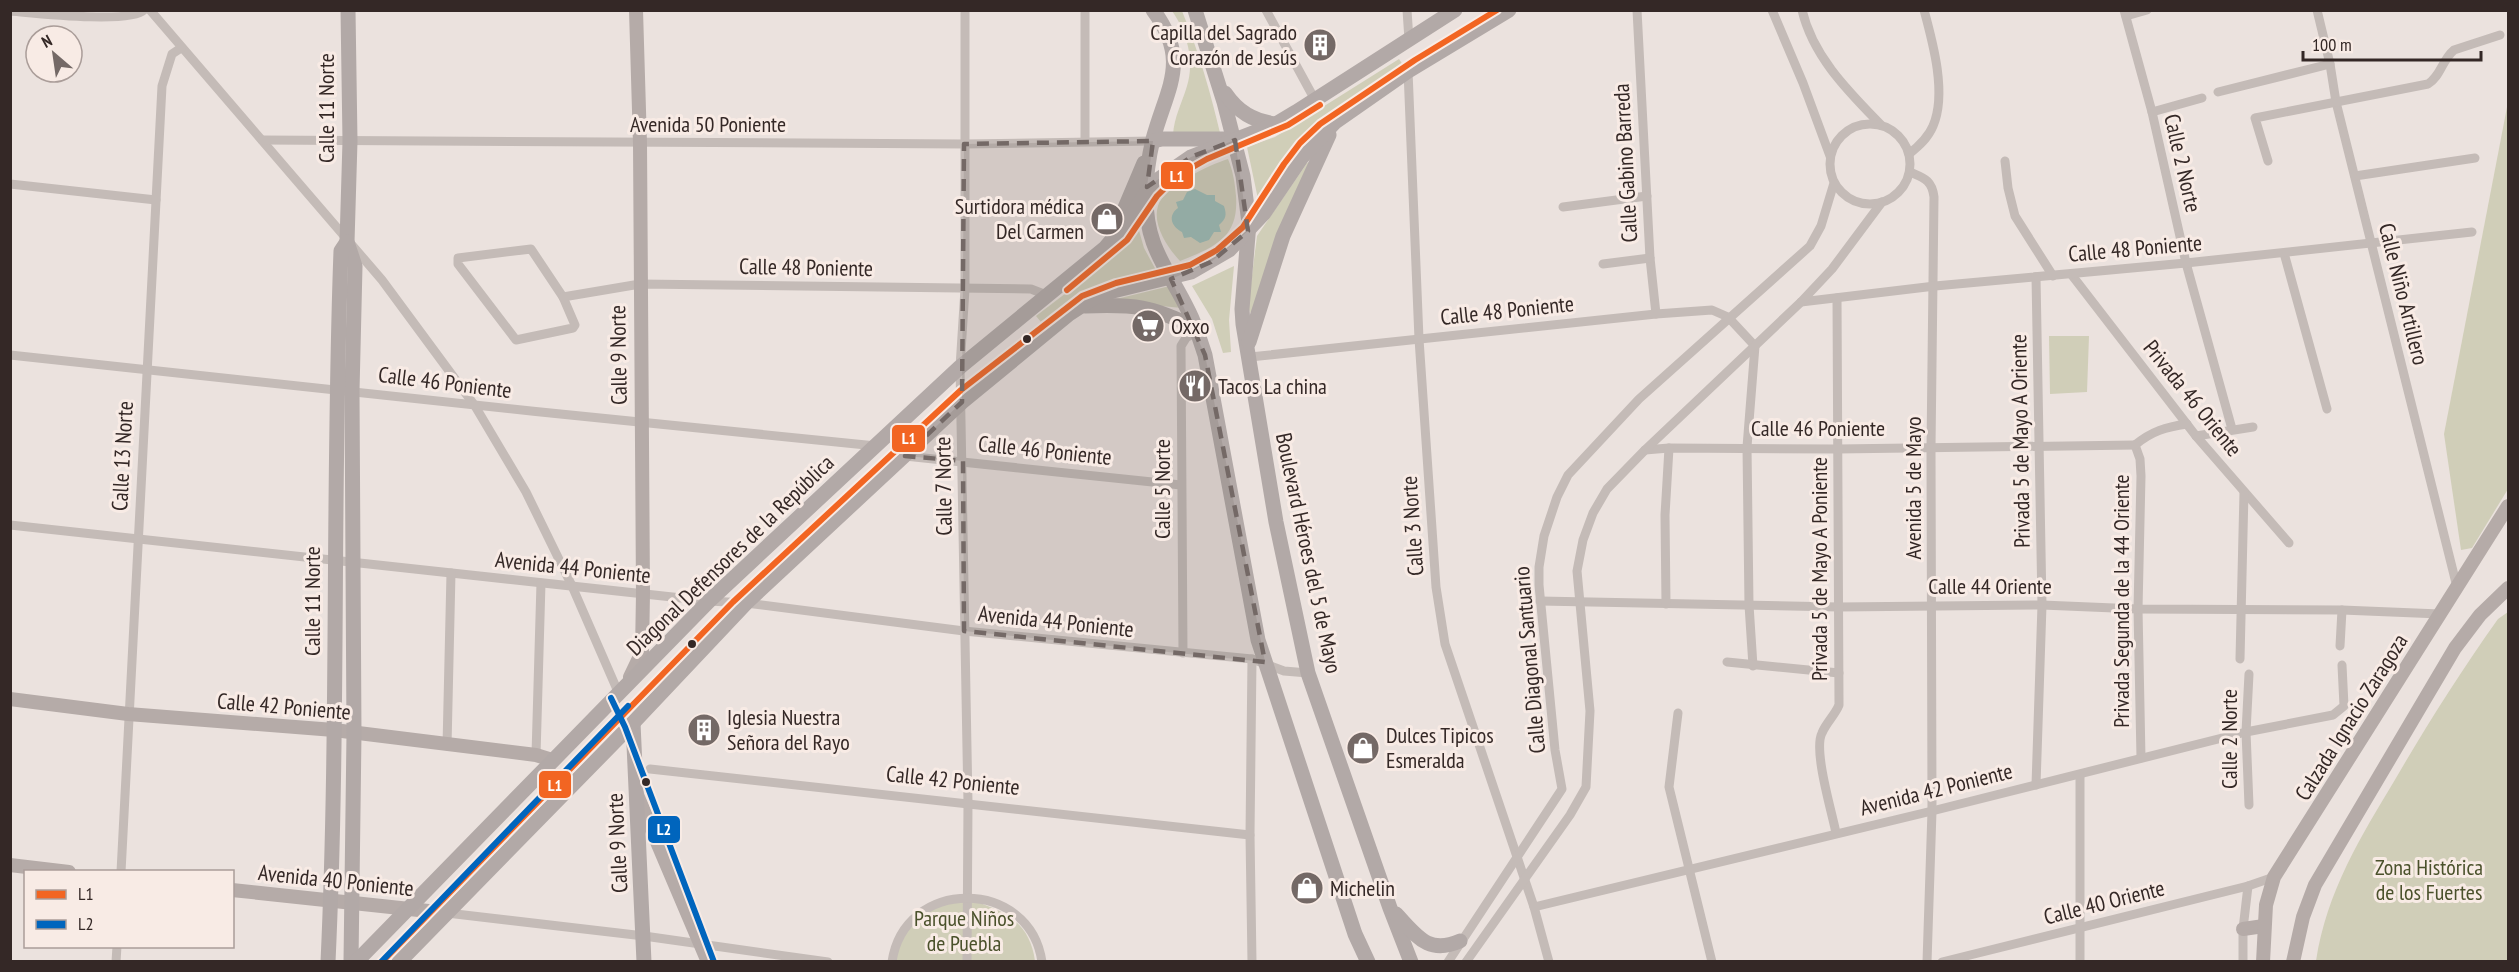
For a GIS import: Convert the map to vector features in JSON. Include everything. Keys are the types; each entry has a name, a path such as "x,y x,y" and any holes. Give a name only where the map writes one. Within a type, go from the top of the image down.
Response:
{"main road":[{"name":"Calle 11 Norte","path":"348,10 350,141 347,242 355,266 352,391 354,734 351,962"},
{"name":"Calle 9 Norte","path":"619,694 639,662 642,652 640,144 636,10"},
{"path":"1105,248 1132,195 1153,141 1174,74 1170,39 1153,10"},
{"name":"Boulevard Héroes del 5 de Mayo","path":"1195,10 1235,140 1246,200 1248,231 1242,309 1276,522 1308,673 1411,962"},
{"path":"1146,193 1178,165 1276,124 1455,10"},
{"name":"Diagonal Defensores de la República","path":"399,962 633,723 746,603 962,402 1095,297 1191,272 1228,250 1248,231 1302,157 1335,122 1408,71 1509,10"},
{"path":"1218,83 1232,103 1242,112 1262,122 1276,124"},
{"path":"1249,353 1283,236 1335,122"},
{"path":"1153,141 1162,139 1235,140"},
{"path":"1153,141 1146,193 1153,246 1197,330 1204,355 1258,640 1258,661 1355,934 1368,962"},
{"name":"Diagonal Defensores de la República","path":"356,962 709,601 960,367 1105,248 1127,222 1146,193"},
{"name":"Calle 11 Norte","path":"328,962 334,730 336,388 341,251 347,242"},
{"path":"1082,306 1147,307 1164,312 1197,330"},
{"name":"Calzada Ignacio Zaragoza","path":"2263,962 2265,905 2274,877 2508,506"},
{"path":"2293,962 2303,917 2319,878 2455,648 2480,615 2508,588"},
{"name":"Calle 42 Poniente","path":"10,699 128,714 334,730 447,746 536,755 552,760"},
{"name":"Calle 9 Norte","path":"633,723 644,962"},
{"path":"637,794 708,962"},
{"path":"10,865 52,870"},
{"name":"Avenida 40 Poniente","path":"234,890 447,913"},
{"path":"1390,908 1428,945 1443,947 1460,941"},
{"path":"2242,929 2264,926"}],"street":[{"path":"10,11 120,18 140,14 144,10"},
{"path":"150,10 180,48 382,280 475,406 526,492 572,586 619,694"},
{"name":"Calle 7 Norte","path":"965,10 965,289 960,367 968,803 967,962"},
{"path":"1085,10 1085,140"},
{"path":"1266,10 1315,100"},
{"path":"1407,10 1409,40"},
{"name":"Calle Gabino Barreda","path":"1637,10 1650,258 1656,314"},
{"path":"1772,10 1803,83 1830,156"},
{"path":"1466,962 1570,814 1586,787 1590,711 1581,602 1577,582 1578,562 1590,520 1607,489 1801,302 1832,269 1882,202 1902,188 1910,172 1909,154 1899,135 1881,125 1840,82 1821,54 1804,21 1802,10"},
{"path":"1909,154 1923,142 1932,128 1938,102 1935,50 1924,10"},
{"path":"2125,13 2147,10"},
{"name":"Calle Niño Artillero","path":"2317,10 2330,64 2336,102 2457,587"},
{"name":"Calle 2 Norte","path":"2125,13 2152,112 2186,263 2232,429"},
{"path":"2268,161 2255,118 2428,84 2435,80 2448,55 2454,50 2500,35"},
{"name":"Calle 13 Norte","path":"121,870 162,86 172,54 180,48"},
{"path":"2217,92 2330,64"},
{"name":"Calle 3 Norte","path":"1408,71 1419,339 1436,587 1445,644 1533,907 1549,962"},
{"path":"2152,112 2202,98"},
{"path":"1881,125 1868,124 1849,130 1835,144 1829,165 1834,183 1840,193 1860,204 1882,202"},
{"name":"Avenida 50 Poniente","path":"262,140 640,144 964,144 1085,140 1153,141"},
{"path":"2355,176 2475,158"},
{"path":"2005,161 2008,188 2015,216 2053,276"},
{"name":"Avenida 5 de Mayo","path":"1910,172 1929,180 1933,187 1935,286 1931,448 1932,811 1927,962"},
{"name":"Calle Diagonal Santuario","path":"1448,962 1562,789 1555,750 1540,602 1539,567 1544,536 1557,497 1568,475 1639,399 1810,246 1821,226 1834,183"},
{"path":"10,184 156,200"},
{"path":"1563,207 1647,196"},
{"name":"Calle 48 Poniente","path":"1801,302 1935,286 2186,263 2472,232"},
{"path":"531,249 563,297 575,325 573,328 516,340 458,264 458,258 531,249"},
{"path":"2284,253 2327,409"},
{"path":"1603,264 1650,258"},
{"name":"Privada 46 Oriente","path":"2071,274 2196,436 2289,543"},
{"name":"Privada 5 de Mayo A Oriente","path":"2036,278 2042,605 2036,785"},
{"name":"Calle 48 Poniente","path":"563,297 640,284 1030,289 1049,296"},
{"name":"Privada 5 de Mayo A Poniente","path":"1836,833 1818,750 1822,732 1834,717 1839,705 1837,297"},
{"name":"Calle 48 Poniente","path":"1249,353 1419,339 1656,314 1712,310 1728,317"},
{"path":"1728,317 1755,346 1747,447 1749,605 1753,666"},
{"name":"Calle 5 Norte","path":"1183,653 1181,346 1186,338 1197,330"},
{"name":"Calle 46 Poniente","path":"10,355 336,388 642,424 876,446"},
{"path":"2135,445 2157,430 2187,424"},
{"path":"2196,436 2253,427"},
{"name":"Calle 46 Poniente","path":"1645,450 1747,447 2038,448 2135,445"},
{"name":"Privada Segunda de la 44 Oriente","path":"2135,445 2140,459 2141,476 2138,609 2141,758"},
{"path":"1666,604 1665,514 1669,448"},
{"name":"Calle 46 Poniente","path":"905,456 1181,484"},
{"name":"Calle 2 Norte","path":"2240,659 2244,492"},
{"name":"Avenida 44 Poniente","path":"10,525 709,601 746,603 964,631 1258,661 1284,671 1308,673"},
{"path":"447,746 451,573"},
{"path":"536,755 541,583"},
{"name":"Calle 44 Oriente","path":"1540,602 1839,608 2042,605 2138,609 2241,608 2440,614"},
{"path":"2340,646 2342,610"},
{"path":"1252,962 1250,835 1258,661"},
{"path":"1727,662 1839,673"},
{"name":"Avenida 42 Poniente","path":"1533,907 2080,775 2246,732 2333,715 2344,705 2342,665"},
{"name":"Calle 2 Norte","path":"2249,674 2246,732 2249,805"},
{"path":"1678,713 1669,787 1712,962"},
{"name":"Calle 42 Poniente","path":"651,769 1250,835"},
{"path":"2080,775 2080,962"},
{"name":"Calle 40 Oriente","path":"1942,962 2248,886 2274,877"},
{"path":"2243,962 2242,929 2248,886"},
{"path":"892,962 902,934 923,911 951,899 966,897 983,898 1014,912 1035,938 1042,962"},
{"name":"Avenida 40 Poniente","path":"447,913 644,936 828,962"}],"highlighted area":[{"path":"1235,140 1248,231 1211,262 1171,279 1205,355 1265,662 964,631 963,461 905,456 962,402 964,144 1153,141 1147,187 1191,157"}],"green space":[{"path":"1172,11 1182,11 1188,26 1204,73 1221,137 1173,135 1187,86 1190,57 1182,28"},
{"path":"1399,59 1403,65 1325,117 1294,148 1258,199 1247,147 1275,137"},
{"path":"2508,102 2508,489 2472,548 2461,550 2444,434"},
{"path":"1228,159 1234,177 1236,196 1236,210 1229,231 1214,245 1180,261 1166,243 1159,228 1158,206 1162,198 1178,184 1199,171"},
{"path":"1312,161 1252,316 1248,307 1257,236 1307,163"},
{"path":"1138,227 1144,248 1157,272 1121,279 1085,293 1041,322 1036,316 1113,257"},
{"path":"1234,266 1229,320 1231,352 1223,353 1212,319 1192,286"},
{"path":"1170,286 1182,308 1108,301"},
{"path":"2049,336 2089,336 2087,392 2050,394"},
{"name":"Zona Histórica de los Fuertes","path":"2508,612 2508,961 2316,961 2328,911 2347,866 2370,822 2445,697 2498,619"},
{"name":"Parque Niños de Puebla","path":"967,899 992,907 1012,918 1027,935 1035,961 893,962 903,932 931,907"}],"water":[{"path":"1195,189 1207,195 1215,195 1215,201 1224,206 1225,212 1225,217 1219,225 1221,232 1214,232 1209,240 1200,243 1191,237 1184,238 1182,232 1172,221 1173,214 1178,208 1176,202 1183,200 1187,192"}],"transit line":[{"name":"L1","path":"382,962 733,602 961,390 1082,296 1116,283 1190,265 1217,250 1243,227 1284,164 1300,143 1320,124 1415,60 1497,10"},
{"name":"L1","path":"1067,290 1127,240 1157,196 1177,176 1207,159 1288,125 1320,105"},
{"name":"L2","path":"611,698 625,727 714,962"},
{"name":"L2","path":"381,962 628,706"}],"place":[{"name":"Capilla del Sagrado Corazón de Jesús","path":"1320,45"},
{"name":"Surtidora médica Del Carmen","path":"1107,219"},
{"name":"Oxxo","path":"1148,326"},
{"name":"Tacos La china","path":"1195,386"},
{"name":"Iglesia Nuestra Señora del Rayo","path":"704,730"},
{"name":"Dulces Tipicos Esmeralda","path":"1363,748"},
{"name":"Michelin","path":"1307,888"}]}
